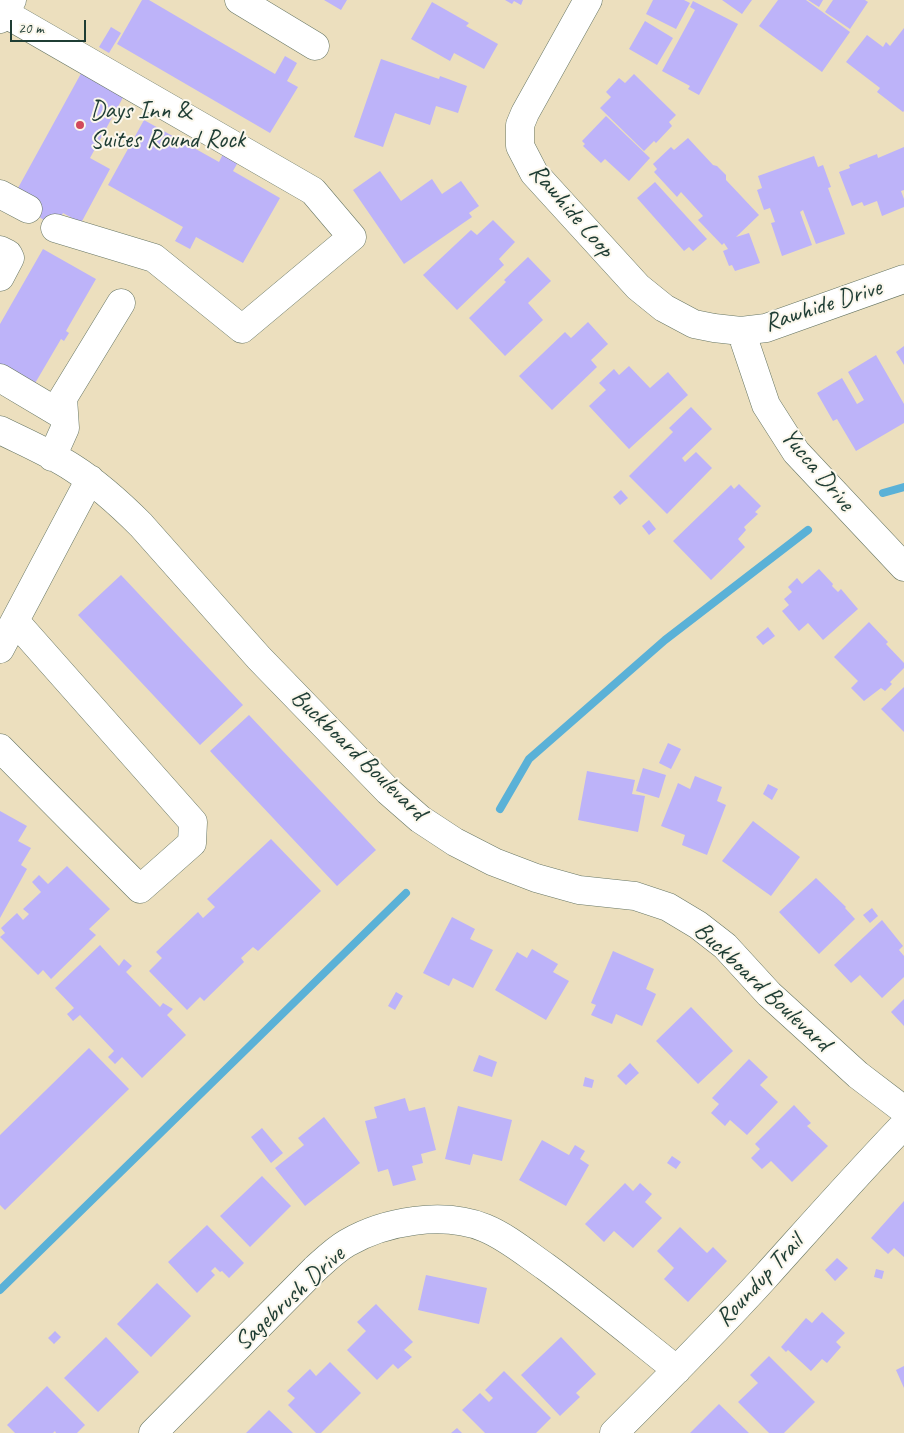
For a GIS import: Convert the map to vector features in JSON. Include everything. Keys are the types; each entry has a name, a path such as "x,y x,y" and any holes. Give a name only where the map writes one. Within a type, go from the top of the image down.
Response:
{"street":[{"path":"239,0 315,46"},
{"name":"Rawhide Loop","path":"588,0 525,114 520,125 520,146 534,173 644,292 664,308 694,324 741,331"},
{"path":"5,11 313,191 352,237 242,329 154,258 55,228"},
{"path":"0,194 28,209"},
{"path":"0,250 8,254 10,258 0,277"},
{"name":"Rawhide Drive","path":"741,331 766,328 904,279"},
{"path":"52,457 65,428 63,398 121,304"},
{"name":"Yucca Drive","path":"741,331 766,405 785,437 796,452 904,568"},
{"path":"0,378 64,416"},
{"name":"Buckboard Boulevard","path":"0,430 71,466 125,508 259,658 388,791 420,819 455,842 494,862 536,878 580,890 635,896 668,907 698,925 725,946 769,994 858,1075 904,1110"},
{"path":"0,649 90,479"},
{"path":"0,748 140,890 192,843 193,822 15,621"},
{"name":"Roundup Trail","path":"614,1433 764,1278 858,1173 904,1126"},
{"name":"Sagebrush Drive","path":"153,1433 334,1252 347,1243 378,1228 401,1222 443,1219 485,1228 510,1242 588,1298 676,1370"}],"building":[{"path":"142,0 149,0 275,74 285,56 297,63 287,81 298,87 270,133 117,44"},
{"path":"324,0 347,0 341,10"},
{"path":"505,0 523,0 521,5 514,1 512,4"},
{"path":"653,0 684,0 690,3 676,29 646,14"},
{"path":"722,0 752,0 742,14"},
{"path":"778,0 806,0 850,32 822,72 759,26"},
{"path":"808,0 823,0 819,7"},
{"path":"833,0 865,0 868,2 850,29 825,12"},
{"path":"693,1 738,24 699,95 688,89 690,86 662,71 695,10 690,7"},
{"path":"432,2 469,23 466,26 498,44 484,69 454,53 450,61 411,39"},
{"path":"645,21 673,38 657,65 629,49"},
{"path":"111,27 121,33 109,53 99,47"},
{"path":"904,28 903,112 877,92 880,88 846,62 867,35 883,47 886,42 890,46"},
{"path":"381,59 439,79 440,76 467,86 458,113 436,106 430,125 395,113 383,147 354,137"},
{"name":"Days Inn & Suites Round Rock","path":"84,68 126,92 90,158 110,169 81,223 63,213 55,228 28,209 18,188"},
{"path":"634,74 676,115 669,122 672,126 656,143 654,141 644,151 600,108 611,97 606,92 619,78 625,83"},
{"path":"606,116 650,158 629,181 605,159 601,163 583,146 585,144 582,141"},
{"path":"144,120 219,162 226,148 241,157 233,171 280,198 243,263 196,237 190,249 175,241 183,227 108,185"},
{"path":"688,138 713,165 717,166 726,175 726,180 759,215 736,237 749,233 760,263 735,271 732,265 729,266 723,251 728,249 724,243 722,245 698,220 703,216 681,192 677,197 654,172 657,169 653,164 671,147 674,150"},
{"path":"904,147 904,190 901,191 904,207 882,216 877,201 864,206 862,202 852,206 839,172 850,168 849,165 877,154 878,158"},
{"path":"814,156 818,167 823,165 831,187 828,188 845,234 816,244 803,210 800,212 812,245 782,256 771,223 775,222 770,208 764,210 757,190 762,188 758,176"},
{"path":"380,171 401,201 432,179 442,194 461,181 479,206 469,213 472,217 404,264 353,190"},
{"path":"655,182 707,239 693,251 689,247 684,251 637,198"},
{"path":"493,220 515,242 499,259 504,265 457,310 423,275 471,230 477,235"},
{"path":"43,249 96,279 66,331 69,333 64,341 61,339 34,385 0,365 0,324"},
{"path":"528,257 551,281 528,303 543,320 505,356 469,318 506,282 504,280"},
{"path":"588,322 608,344 591,360 597,367 552,410 519,376 565,332 571,338"},
{"path":"904,346 904,365 896,352"},
{"path":"876,355 904,404 904,423 856,451 837,419 833,421 817,393 842,378 857,404 864,400 848,372"},
{"path":"629,366 650,388 668,372 688,395 629,449 589,406 606,390 599,383 614,369 619,375"},
{"path":"691,407 712,429 682,458 685,462 696,452 712,468 667,514 629,476 673,432 669,428"},
{"path":"739,484 761,506 755,512 758,514 744,527 746,530 738,539 745,547 711,580 673,541 731,485 734,489"},
{"path":"621,490 628,498 620,505 613,497"},
{"path":"649,520 656,529 649,535 642,526"},
{"path":"819,569 833,584 832,586 838,592 841,589 858,609 823,640 808,623 799,631 782,611 789,605 784,599 792,592 788,587 797,578 802,584"},
{"path":"121,575 243,705 200,745 78,615"},
{"path":"869,622 904,663 904,668 890,682 892,684 885,691 881,688 864,701 851,688 858,681 834,657"},
{"path":"768,627 775,636 763,645 756,637"},
{"path":"904,687 904,732 881,709"},
{"path":"249,715 376,850 337,886 210,751"},
{"path":"668,743 681,749 671,769 659,763"},
{"path":"643,768 666,775 659,798 636,791"},
{"path":"587,771 635,780 632,794 645,796 638,832 578,820"},
{"path":"695,776 722,787 717,801 726,805 707,855 682,845 685,835 661,826 678,783 690,789"},
{"path":"768,784 778,789 772,800 763,794"},
{"path":"0,811 27,826 18,841 31,848 21,865 27,869 0,918"},
{"path":"753,821 800,857 771,896 722,861"},
{"path":"271,839 321,891 258,951 253,947 241,958 244,962 204,1001 200,997 187,1010 149,971 162,958 156,952 198,912 203,918 215,907 207,899"},
{"path":"67,866 110,909 89,929 96,935 51,979 43,970 38,975 0,937 5,933 1,928 17,913 23,920 29,914 23,909 41,892 32,882 39,875 48,884"},
{"path":"816,878 846,907 855,919 819,954 779,912"},
{"path":"872,908 878,916 870,923 863,915"},
{"path":"452,917 475,929 470,939 493,950 473,988 453,978 449,986 423,973"},
{"path":"882,920 903,946 899,950 904,956 904,977 882,998 860,975 851,983 834,965"},
{"path":"100,945 119,966 124,959 132,966 126,972 160,1007 163,1003 173,1009 167,1015 186,1035 142,1078 122,1057 115,1064 108,1057 114,1051 80,1015 73,1021 67,1014 74,1008 55,988"},
{"path":"532,949 558,964 553,972 569,981 546,1020 495,990 517,952 527,958"},
{"path":"613,951 654,969 646,989 656,994 642,1026 616,1014 612,1024 591,1015 596,1005 591,1003"},
{"path":"396,992 403,996 395,1010 388,1006"},
{"path":"904,999 904,1026 891,1012"},
{"path":"691,1007 733,1051 698,1084 656,1041"},
{"path":"89,1048 129,1089 5,1210 0,1205 0,1135"},
{"path":"479,1055 497,1062 492,1077 473,1071"},
{"path":"749,1059 768,1077 760,1085 778,1102 747,1135 730,1120 725,1126 711,1113 719,1104 712,1098"},
{"path":"630,1063 639,1073 626,1085 617,1076"},
{"path":"585,1077 594,1080 592,1088 583,1086"},
{"path":"405,1098 409,1111 425,1107 436,1150 421,1154 423,1163 412,1166 416,1180 393,1186 388,1169 378,1172 365,1121 377,1118 374,1107"},
{"path":"794,1105 811,1123 807,1126 828,1146 792,1182 771,1161 762,1169 751,1158 760,1149 755,1144"},
{"path":"458,1106 512,1120 502,1161 473,1154 470,1165 445,1159"},
{"path":"324,1117 360,1163 305,1206 275,1168 304,1145 298,1138"},
{"path":"262,1128 283,1153 271,1163 251,1137"},
{"path":"542,1140 569,1155 575,1145 585,1151 580,1159 589,1165 566,1206 519,1180"},
{"path":"672,1156 681,1162 676,1169 667,1163"},
{"path":"262,1176 291,1206 250,1247 220,1216"},
{"path":"625,1183 633,1191 640,1183 652,1194 645,1202 662,1218 633,1248 614,1231 604,1242 585,1224"},
{"path":"904,1201 904,1257 894,1248 888,1254 871,1238"},
{"path":"207,1225 244,1263 229,1278 215,1267 211,1271 215,1275 197,1293 168,1262"},
{"path":"680,1227 707,1253 713,1247 727,1261 688,1302 664,1279 674,1268 657,1251"},
{"path":"837,1258 848,1268 835,1281 825,1270"},
{"path":"876,1269 884,1271 882,1279 874,1277"},
{"path":"426,1275 487,1288 479,1324 418,1310"},
{"path":"157,1283 191,1316 151,1357 117,1324"},
{"path":"376,1304 413,1342 404,1350 412,1357 398,1369 393,1364 377,1380 347,1350 366,1331 357,1322"},
{"path":"822,1312 845,1333 836,1342 841,1347 827,1363 822,1359 811,1371 788,1350 786,1352 781,1347 806,1318 812,1323"},
{"path":"55,1331 61,1337 54,1344 48,1338"},
{"path":"106,1337 139,1372 98,1412 64,1378"},
{"path":"561,1337 596,1374 576,1393 580,1397 560,1416 521,1375"},
{"path":"769,1356 815,1402 784,1433 769,1433 738,1402 758,1383 750,1375"},
{"path":"330,1362 361,1393 321,1433 316,1433 288,1405 295,1398 287,1391 310,1369 316,1376"},
{"path":"904,1366 904,1388 896,1370"},
{"path":"504,1371 551,1418 536,1433 485,1433 462,1410 480,1393 489,1402 493,1398 485,1390"},
{"path":"47,1386 85,1425 77,1433 56,1433 55,1431 53,1433 15,1433 7,1425"},
{"path":"719,1404 749,1433 690,1433"},
{"path":"269,1410 293,1433 246,1433"},
{"path":"457,1428 462,1433 451,1433"}],"waterway":[{"path":"883,493 904,487"},
{"path":"500,809 529,759 665,640 808,530"},
{"path":"0,1290 406,893"}],"place":[{"name":"Days Inn & Suites Round Rock","path":"80,125"}]}
